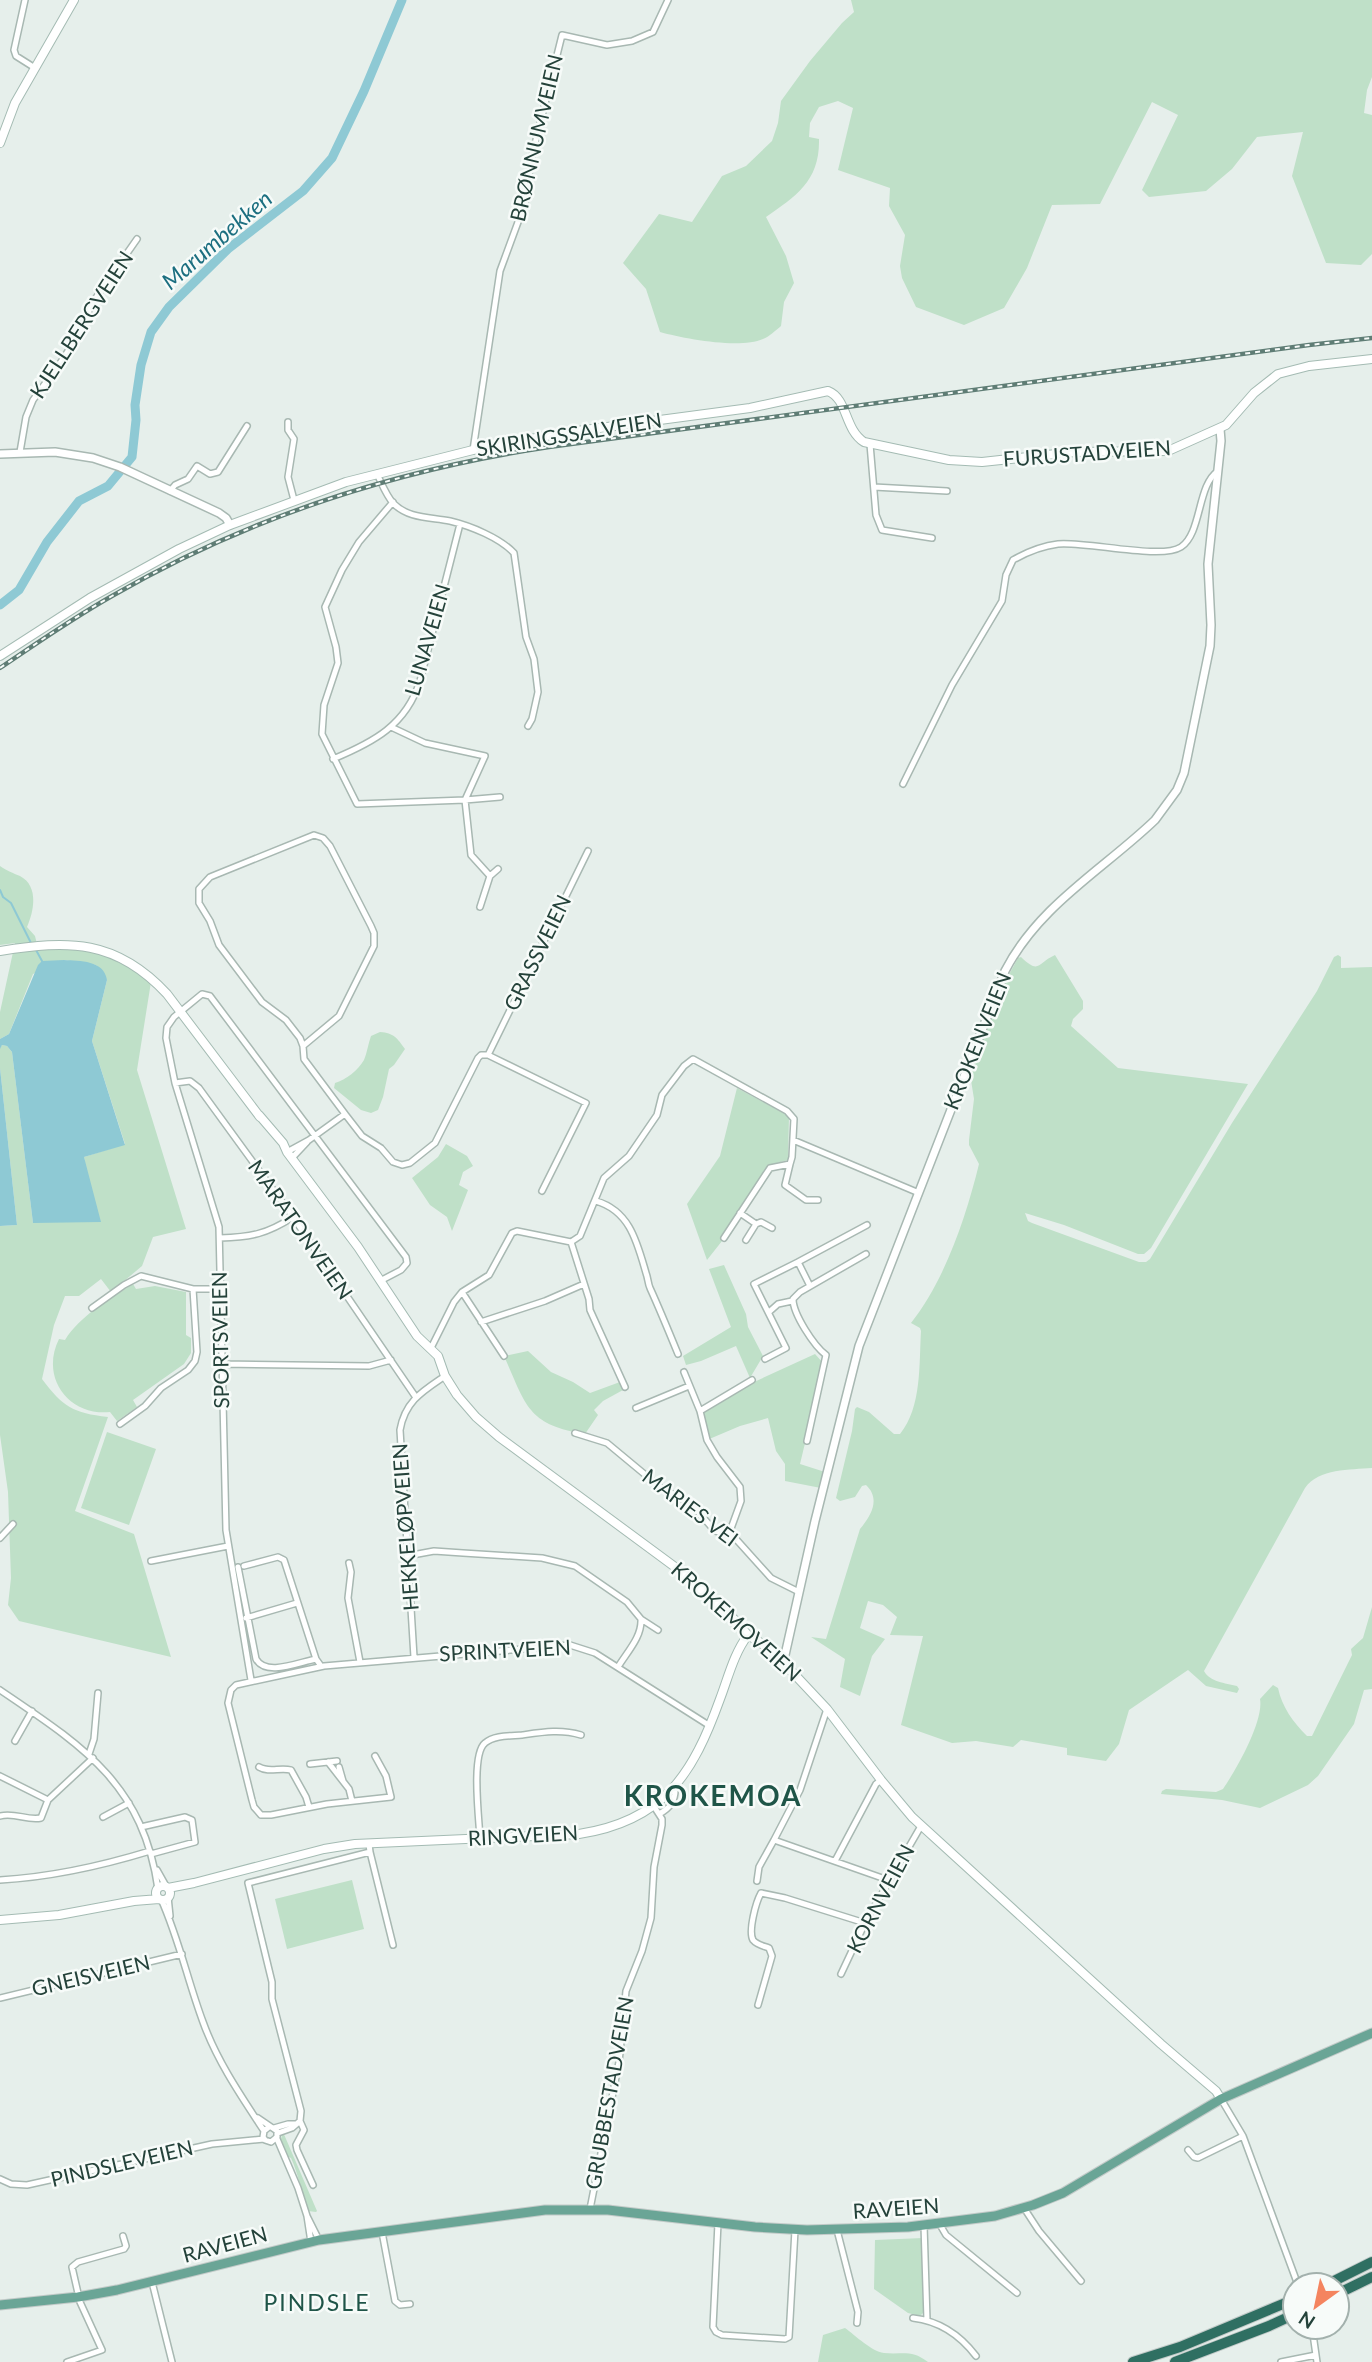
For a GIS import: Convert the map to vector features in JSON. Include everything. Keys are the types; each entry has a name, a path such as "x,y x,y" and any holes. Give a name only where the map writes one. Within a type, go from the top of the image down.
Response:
{"highway":[{"path":"1351,2272 1372,2262"},
{"path":"1351,2287 1372,2277"},
{"path":"1133,2362 1180,2347 1281,2305"},
{"path":"1175,2362 1281,2320"}],"main road":[{"path":"0,143 15,103 74,0"},
{"name":"FURUSTADVEIEN","path":"870,444 949,460 982,462 1075,452 1168,451 1220,429 1254,393 1278,374 1309,366 1372,359"},
{"name":"SKIRINGSSALVEIEN","path":"0,656 123,578 230,525 294,500 377,474 473,450 562,433 750,408 822,391 832,392 841,404 853,433 870,444"},
{"name":"KROKEMOVEIEN","path":"0,951 62,944 84,946 105,951 146,974 180,1010 279,1145 290,1155 417,1336 431,1348 442,1363 445,1376 462,1401 487,1427 675,1567 735,1620 748,1635 781,1660 827,1709 881,1780 921,1825 1221,2099"},
{"name":"RINGVEIEN","path":"0,1920 66,1914 134,1901 324,1849 591,1832 624,1822 653,1805 675,1787 699,1753 736,1657 748,1635"},
{"name":"RAVEIEN","path":"0,2305 78,2297 152,2282 315,2241 524,2212 590,2209 795,2230 924,2225 984,2218 1024,2208 1075,2187 1185,2118 1221,2099 1372,2032"}],"street":[{"path":"24,0 14,50 16,56 35,68"},
{"name":"BRØNNUMVEIEN","path":"473,450 500,271 525,203 531,160 562,35 607,45 632,41 653,32 668,0"},
{"name":"KJELLBERGVEIEN","path":"20,452 26,417 33,400 63,359 93,302 137,239"},
{"path":"288,422 288,430 294,439 288,484 294,500"},
{"path":"170,491 175,485 188,479 197,466 210,474 218,472 247,426"},
{"name":"KROKENVEIEN","path":"781,1660 785,1655 856,1354 1000,982 1017,949 1037,924 1156,820 1181,782 1210,646 1208,564 1222,442 1220,429"},
{"path":"870,444 876,515 882,530 932,538"},
{"path":"0,453 67,453 93,458 124,469 219,513 230,525"},
{"name":"KROKENVEIEN","path":"903,783 952,685 1002,601 1006,575 1013,560 1041,547 1060,544 1125,550 1178,549 1189,537 1209,480 1218,471"},
{"path":"377,474 393,502 412,514 460,524 502,544 510,549 516,558 526,637 534,659 538,692 528,726"},
{"path":"874,487 947,491"},
{"path":"393,502 359,542 325,607 338,663 324,705 322,734 357,804 500,797"},
{"name":"LUNAVEIEN","path":"333,759 377,738 391,727 410,704 417,691 460,524"},
{"path":"391,727 425,743 485,756 465,800 471,855 489,876"},
{"name":"GRASSVEIEN","path":"303,1046 339,1016 375,941 372,926 330,846 323,838 314,835 210,877 201,885 198,894 201,908 210,921 219,945 262,1002 286,1020 303,1046 304,1059 362,1136 381,1148 393,1162 402,1165 410,1163 435,1143 478,1058 488,1055 588,851"},
{"path":"481,906 489,876 498,869"},
{"path":"180,1010 202,993 210,996 316,1135 405,1257 407,1263 404,1267 380,1281"},
{"name":"SPORTSVEIEN","path":"180,1010 170,1021 166,1031 167,1050 217,1217 220,1238 224,1501 228,1546 244,1619 251,1680"},
{"path":"488,1055 586,1103 542,1191"},
{"path":"571,1242 582,1232 604,1178 629,1156 656,1117 662,1095 690,1060 696,1060 787,1111 793,1119 793,1140 785,1185 806,1200 818,1200"},
{"name":"MARATONVEIEN","path":"175,1083 186,1081 197,1085 293,1217 415,1396"},
{"path":"290,1155 345,1114"},
{"path":"793,1140 919,1193"},
{"path":"724,1238 770,1168 790,1164"},
{"path":"538,1175 547,1180"},
{"path":"596,1201 617,1210 627,1222 649,1287 656,1297 678,1354"},
{"path":"740,1213 757,1224 764,1223 772,1228"},
{"path":"220,1238 256,1236 274,1230 293,1217"},
{"path":"746,1240 757,1224"},
{"path":"765,1359 786,1348 754,1284 867,1225"},
{"path":"431,1348 454,1302 462,1292 489,1275 514,1231 571,1242"},
{"path":"571,1242 590,1310 625,1387"},
{"path":"769,1312 778,1304 792,1301 797,1294 866,1254"},
{"path":"798,1262 810,1286"},
{"path":"92,1308 141,1276 193,1289 220,1289"},
{"path":"481,1322 545,1301 584,1284"},
{"path":"120,1424 145,1406 161,1388 188,1370 195,1361 197,1352 193,1289"},
{"path":"462,1292 505,1356"},
{"path":"792,1301 814,1344 826,1354 807,1441"},
{"path":"222,1364 369,1366 391,1360"},
{"path":"684,1372 713,1450 741,1491 741,1501 729,1534"},
{"path":"415,1396 445,1376"},
{"path":"700,1411 752,1380"},
{"path":"636,1408 689,1386"},
{"name":"HEKKELØPVEIEN","path":"414,1657 400,1430 402,1417 415,1396"},
{"name":"MARIES VEI","path":"575,1433 592,1436 607,1443 660,1487 692,1505 715,1531 729,1534 771,1578 799,1592"},
{"path":"0,1538 13,1524"},
{"path":"151,1561 228,1546"},
{"path":"407,1556 434,1551 542,1558 575,1566 627,1602 641,1619 658,1630"},
{"path":"316,1659 278,1667 260,1665 244,1619 241,1567 282,1557 316,1659 321,1666"},
{"path":"349,1563 351,1572 348,1598 360,1662"},
{"path":"244,1619 297,1602"},
{"path":"618,1667 641,1629 641,1619"},
{"name":"SPRINTVEIEN","path":"251,1680 321,1666 570,1645 590,1650 710,1726"},
{"path":"251,1680 236,1685 231,1690 228,1703 257,1812 266,1816 309,1807 391,1797 386,1776 375,1756"},
{"path":"0,1690 91,1756 129,1804 151,1852 203,2023 215,2050 283,2157 312,2223 315,2241"},
{"path":"0,1816 14,1814 37,1819 43,1814 48,1800 91,1756 98,1693"},
{"path":"757,1881 759,1867 800,1790 827,1709"},
{"path":"15,1741 32,1712"},
{"path":"481,1838 477,1761 480,1749 486,1742 494,1738 540,1732 566,1731 581,1735"},
{"path":"328,1762 349,1789 352,1801"},
{"path":"310,1764 338,1764 343,1781"},
{"path":"259,1767 266,1770 291,1770 309,1807"},
{"path":"0,1776 48,1800"},
{"path":"835,1861 876,1784 881,1780"},
{"name":"GRUBBESTADVEIEN","path":"590,2209 619,2063 626,1991 642,1951 651,1918 654,1867 662,1825 659,1814 671,1806 675,1787"},
{"path":"103,1817 129,1804"},
{"path":"653,1805 659,1814"},
{"path":"0,1880 36,1878 93,1867 195,1842 192,1820 185,1817 141,1827"},
{"name":"KORNVEIEN","path":"841,1974 888,1880 921,1825"},
{"path":"774,1840 888,1880"},
{"path":"313,2185 297,2150 296,2145 304,2130 298,2123 301,2111 272,1999 272,1982 248,1883 369,1848 393,1945"},
{"path":"758,2005 772,1956 769,1948 756,1942 751,1934 761,1893 865,1923"},
{"name":"GNEISVEIEN","path":"0,1998 182,1954"},
{"path":"1221,2099 1244,2136 1293,2271"},
{"name":"PINDSLEVEIEN","path":"0,2179 10,2184 27,2185 212,2144 244,2140 298,2123"},
{"path":"1188,2150 1198,2158 1244,2136"},
{"path":"1024,2208 1039,2231 1081,2281"},
{"path":"718,2223 713,2327 716,2332 722,2334 785,2339 789,2337 795,2230"},
{"path":"939,2223 946,2235 1017,2293"},
{"path":"924,2225 927,2320"},
{"path":"837,2230 858,2312 857,2323"},
{"path":"382,2232 395,2301 400,2305 410,2304"},
{"path":"67,2362 102,2350 78,2297 72,2274 74,2265 124,2249 126,2246 123,2235"},
{"path":"152,2282 172,2362"},
{"path":"913,2318 927,2320 952,2332 975,2356"},
{"path":"1314,2341 1317,2362"},
{"path":"1282,2362 1316,2355"}],"green space":[{"path":"851,0 1372,0 1372,77 1364,113 1372,115 1372,254 1361,265 1326,263 1292,176 1303,132 1257,137 1232,169 1206,191 1149,197 1142,190 1178,115 1152,102 1100,204 1052,205 1027,268 1004,308 964,325 916,307 902,278 900,266 905,235 889,206 890,188 838,170 853,108 838,101 819,107 810,123 809,137 819,139 818,154 811,177 787,202 766,217 786,256 794,283 784,302 781,326 765,338 741,343 698,340 660,332 646,289 623,263 659,214 692,222 722,176 746,166 772,141 781,101 810,61 854,12"},
{"path":"0,866 26,880 30,886 33,906 27,927 35,936 38,948 70,949 98,954 124,965 151,982 137,1070 186,1229 153,1237 142,1266 111,1292 101,1279 79,1296 65,1296 54,1325 42,1379 56,1396 70,1407 108,1417 75,1511 134,1534 171,1657 19,1621 8,1605 11,1578 8,1492 0,1435 0,1226 17,1225 0,1068 2,1045 12,1052 33,1223 85,1164 84,1157 125,1144 92,1041 107,980 96,965 64,960 33,974 9,1034 0,1039 0,1012 15,943 0,945"},
{"path":"1055,955 1083,1001 1083,1009 1073,1019 1071,1026 1118,1068 1248,1084 1151,1248 1144,1254 1025,1213 1028,1221 1032,1223 1139,1262 1150,1259 1232,1123 1317,991 1334,957 1341,957 1341,968 1372,967 1372,1468 1327,1473 1311,1481 1305,1488 1204,1671 1214,1680 1237,1686 1237,1693 1206,1686 1188,1670 1129,1710 1119,1744 1106,1761 1067,1755 1067,1748 1021,1740 1013,1747 976,1741 952,1743 901,1725 923,1636 890,1635 897,1617 883,1605 868,1601 860,1628 885,1639 872,1656 860,1696 840,1687 845,1659 811,1637 826,1639 860,1529 868,1519 874,1502 866,1485 862,1486 855,1497 840,1501 836,1498 855,1409 857,1407 869,1412 894,1434 900,1434 916,1398 921,1331 911,1323 934,1287 953,1247 979,1164 969,1145 974,1099 970,1074 972,1066 1006,980 1018,958 1038,966"},
{"path":"380,1032 395,1037 405,1049 389,1069 378,1110 371,1113 361,1110 334,1088 335,1083 347,1077 364,1060 371,1036"},
{"path":"737,1088 789,1116 788,1160 769,1165 722,1241 707,1260 687,1204 720,1156"},
{"path":"446,1144 467,1156 473,1166 463,1172 459,1185 468,1190 452,1231 447,1217 430,1205 412,1178 438,1157"},
{"path":"724,1265 746,1314 748,1327 763,1356 750,1378 736,1346 686,1365 683,1356 731,1327 709,1269"},
{"path":"133,1284 136,1289 155,1286 186,1292 186,1335 191,1338 191,1353 184,1364 133,1400 137,1407 117,1421 110,1412 95,1412 70,1401 56,1380 54,1353 59,1339 65,1340 87,1316"},
{"path":"528,1351 551,1372 590,1393 620,1382 623,1390 603,1401 594,1410 598,1415 585,1434 551,1425 531,1410 524,1400 504,1356"},
{"path":"815,1354 824,1364 800,1464 825,1472 821,1488 785,1481 785,1464 776,1451 768,1418 707,1440 700,1411 728,1394"},
{"path":"107,1432 156,1449 129,1525 81,1508"},
{"path":"1372,1607 1372,1689 1364,1690 1354,1724 1318,1776 1308,1785 1260,1808 1222,1800 1161,1794 1166,1789 1216,1792 1223,1789 1258,1720 1260,1699 1273,1685 1278,1688 1282,1702 1293,1720 1307,1736 1312,1736 1352,1655 1351,1649 1363,1638"},
{"path":"352,1880 364,1929 287,1949 275,1899"},
{"path":"283,2132 316,2212 308,2211 294,2164 291,2158 286,2156 280,2142"},
{"path":"923,2238 925,2311 920,2316 908,2313 874,2289 875,2240"},
{"path":"845,2328 879,2352 912,2354 928,2362 818,2362 823,2335"}],"water":[{"path":"42,961 90,963 105,973 107,980 92,1041 125,1145 84,1157 101,1222 33,1223 12,1052 7,1046 2,1045 0,1049 0,1039 9,1034 38,965"},
{"path":"0,1068 17,1225 0,1226"}],"waterway":[{"name":"Marumbekken","path":"0,605 19,590 47,542 79,501 108,486 132,457 141,365 151,332 169,307 228,249 303,191 332,158 364,91 402,0"},
{"path":"0,890 3,897 11,903 31,943"},
{"path":"36,950 42,961"}],"railway":[{"path":"0,668 98,604 163,568 216,543 323,501 435,469 549,447 1372,338"}],"district":[{"name":"KROKEMOA","path":"713,1796"},
{"name":"PINDSLE","path":"317,2303"}]}
